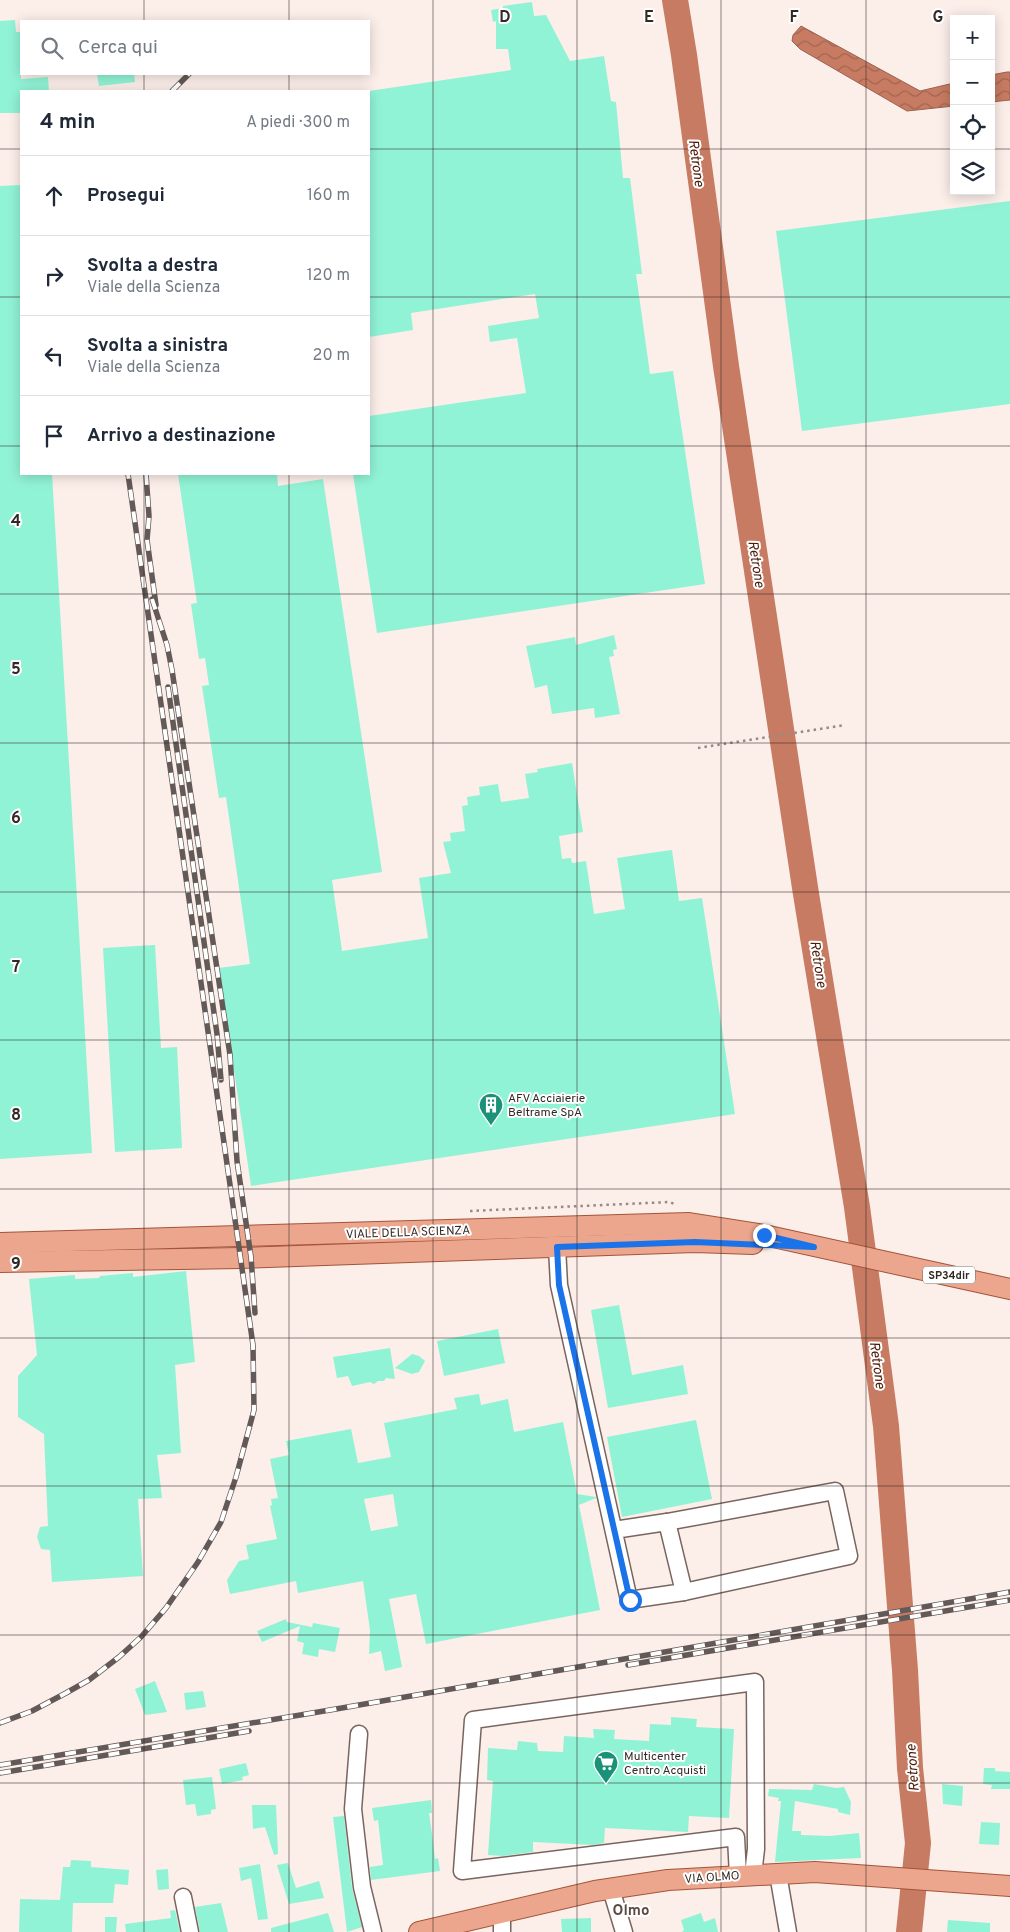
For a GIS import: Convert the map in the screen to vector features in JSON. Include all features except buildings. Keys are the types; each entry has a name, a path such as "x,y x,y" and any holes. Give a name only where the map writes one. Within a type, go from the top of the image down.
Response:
{"main road":[{"name":"VIALE DELLA SCIENZA","path":"0,1243 689,1223 764,1235 1010,1289"},
{"name":"VIALE DELLA SCIENZA","path":"0,1262 251,1258 695,1242 814,1247"},
{"name":"VIA OLMO","path":"418,1932 611,1889 668,1880 815,1872 1010,1886"}],"street":[{"path":"557,1247 559,1285 614,1530 630,1600 684,1592 848,1556 835,1491 614,1530"},
{"path":"667,1522 684,1592"},
{"path":"755,1682 756,1849 746,1875 736,1836 462,1871 473,1720 755,1682"},
{"path":"359,1734 353,1809 362,1887 373,1932"},
{"path":"778,1874 788,1932"},
{"path":"611,1889 625,1931"},
{"path":"183,1897 190,1932"},
{"path":"502,1912 502,1932"}],"path":[{"path":"698,748 845,725"}],"water":[{"path":"801,26 920,91 950,84 950,106 907,111 800,49 792,41 793,35"},
{"path":"1010,72 1010,100 995,102 995,74"}],"waterway":[{"name":"Retrone","path":"675,0 726,366 806,894 857,1207 886,1426 905,1670 910,1768 918,1843 909,1932"}],"railway":[{"path":"173,90 188,75"},
{"path":"0,1723 32,1711 89,1680 141,1637 166,1608 198,1562 221,1522 236,1477 254,1410 253,1345 128,475"},
{"path":"146,475 149,516 147,540 156,605"},
{"path":"152,599 167,645 172,670 230,1055 237,1161 251,1257 255,1313"},
{"path":"168,687 217,1034 221,1080"},
{"path":"0,1765 336,1709 1010,1592"},
{"path":"628,1665 1010,1600"},
{"path":"0,1773 249,1731"}],"place":[{"name":"AFV Acciaierie Beltrame SpA","path":"491,1126"},
{"name":"Multicenter Centro Acquisti","path":"606,1784"}],"district":[{"name":"Olmo","path":"631,1910"}],"route":[{"path":"630,1600 559,1285 557,1247 695,1242 814,1247 764,1235"}]}
